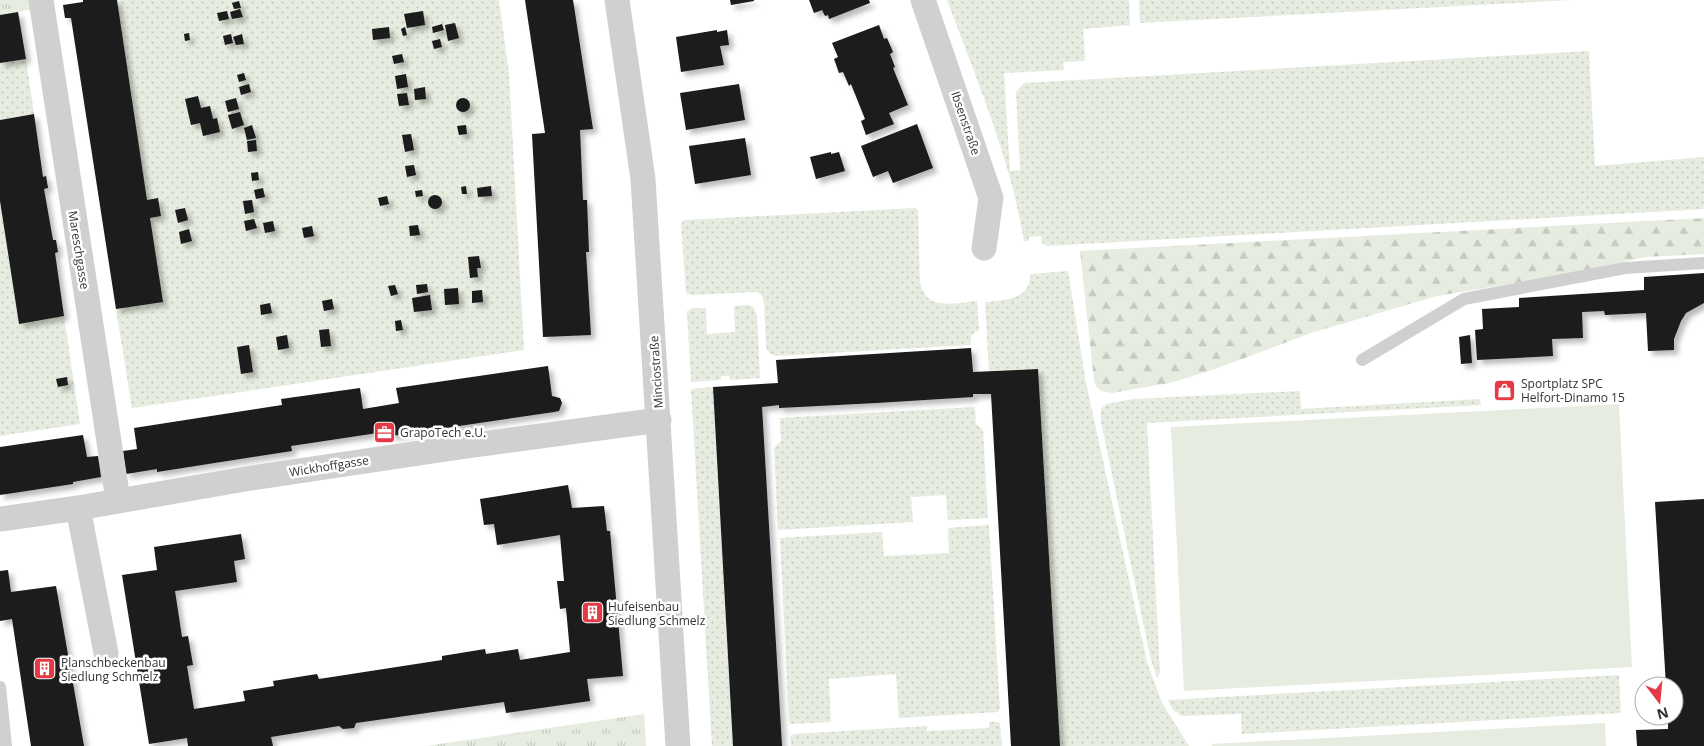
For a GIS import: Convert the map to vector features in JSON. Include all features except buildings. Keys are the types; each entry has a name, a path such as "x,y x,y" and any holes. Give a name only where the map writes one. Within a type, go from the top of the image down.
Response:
{"street":[{"name":"Mareschgasse","path":"41,0 118,500"},
{"name":"Minciostraße","path":"617,0 643,179 678,746"},
{"name":"Ibsenstraße","path":"924,0 991,198 984,248"},
{"name":"Wickhoffgasse","path":"0,520 460,447 659,420"},
{"path":"78,508 106,652"}],"lane":[{"path":"1362,360 1464,299 1625,268 1704,263"},
{"path":"0,687 6,746"}],"green space":[{"path":"0,0 32,0 34,9 0,15"},
{"path":"499,0 509,73 524,350 132,408 116,309 150,218 161,216 158,198 147,200 117,1"},
{"path":"947,0 1129,0 1130,25 1083,29 1085,61 1063,62 1064,70 1004,73 1010,171 1020,170 1016,92 1024,83 1589,51 1595,166 1704,157 1704,209 1047,246 1042,243 1041,236 1029,237 1029,241 1024,241 1013,189 999,141"},
{"path":"1139,0 1571,0 1140,23"},
{"path":"26,59 34,114 0,120 0,63"},
{"path":"0,201 19,323 64,316 80,424 0,436"},
{"path":"916,208 918,211 920,282 923,292 928,298 942,304 977,301 979,331 971,336 971,345 776,356 769,353 766,347 764,302 761,294 756,292 691,295 686,293 681,224 684,220"},
{"path":"1704,218 1704,254 1645,257 1575,273 1437,296 1311,333 1215,369 1170,383 1112,393 1101,391 1096,386 1094,380 1080,251"},
{"path":"1068,271 1086,383 1147,662 1162,703 1189,746 1060,746 1038,369 989,371 985,302 1008,299 1021,294 1029,283 1030,274"},
{"path":"749,305 753,307 757,316 760,378 730,380 729,376 721,376 721,380 691,382 687,311 693,308 706,308 707,334 735,332 734,306"},
{"path":"713,387 733,746 712,746 691,389"},
{"path":"1300,391 1301,409 1480,399 1481,405 1147,423 1160,673 1157,678 1151,660 1101,422 1101,409 1106,404 1133,399"},
{"path":"1619,404 1632,667 1184,691 1171,427"},
{"path":"975,407 976,424 983,430 988,518 948,520 946,495 911,497 913,522 778,530 774,448 781,441 780,418"},
{"path":"989,525 1000,709 998,712 899,718 896,674 829,679 831,722 791,724 789,721 780,538 882,532 884,556 949,553 948,528"},
{"path":"1619,675 1621,713 1242,734 1241,714 1182,716 1173,710 1168,700"},
{"path":"644,714 646,746 426,746"},
{"path":"989,722 1000,723 1002,746 791,746 790,736 794,734 927,726 927,731 989,728"},
{"path":"1605,723 1606,746 1212,746 1212,744"}],"place":[{"name":"Sportplatz SPC Helfort-Dinamo 15","path":"1505,390"},
{"name":"GrapoTech e.U.","path":"384,432"},
{"name":"Hufeisenbau Siedlung Schmelz","path":"592,613"},
{"name":"Planschbeckenbau Siedlung Schmelz","path":"45,669"}]}
